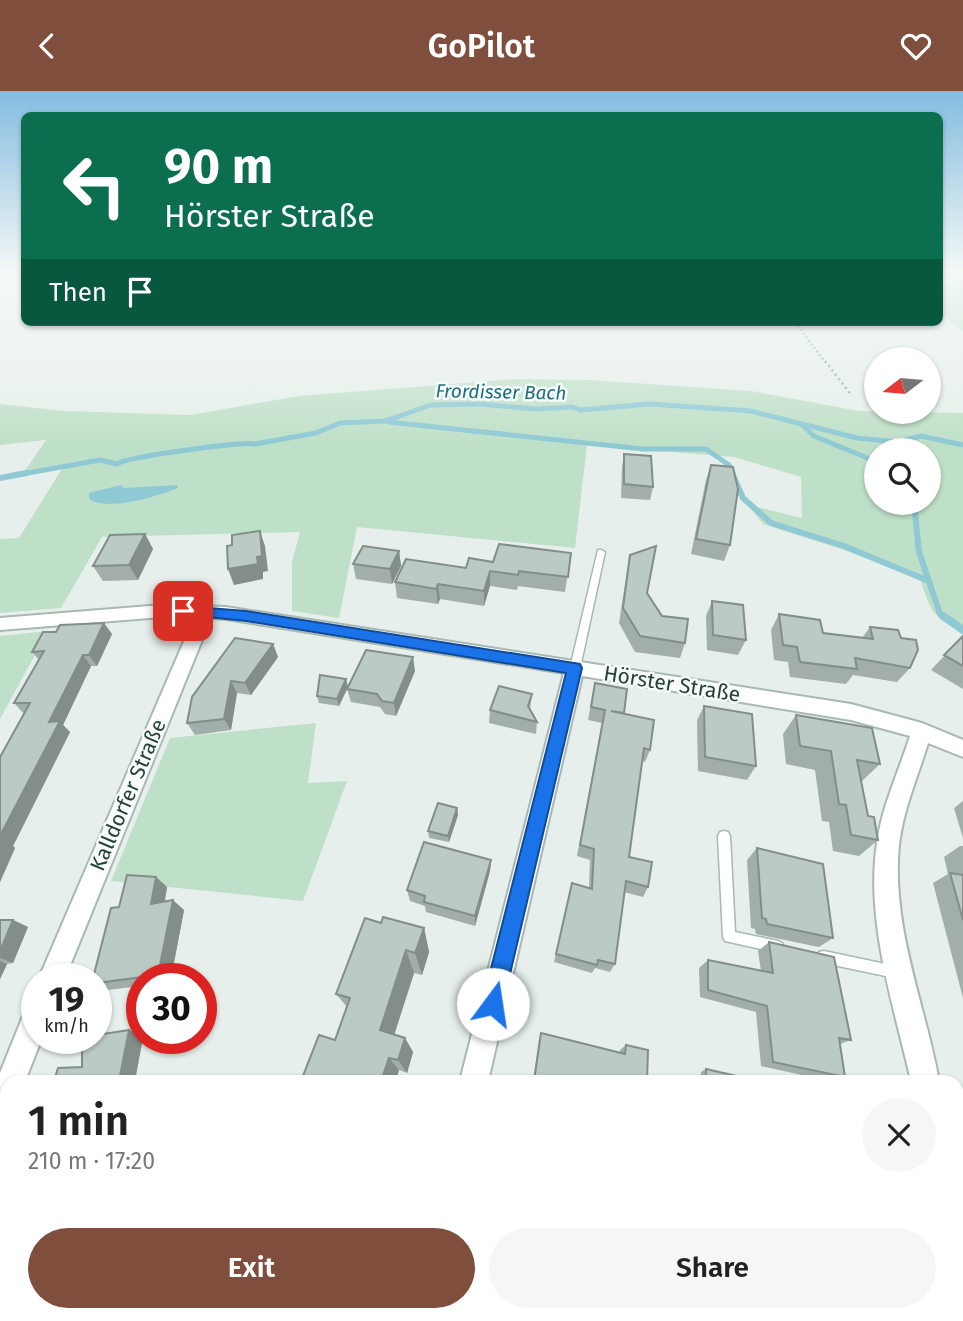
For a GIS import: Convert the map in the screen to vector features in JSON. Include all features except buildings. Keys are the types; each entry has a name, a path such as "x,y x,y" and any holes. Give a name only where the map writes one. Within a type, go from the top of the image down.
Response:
{"street":[{"name":"Hörster Straße","path":"0,624 162,611 205,612 851,712 922,731 963,749"},
{"name":"Kalldorfer Straße","path":"58,963 205,612"},
{"path":"475,1075 575,668"},
{"path":"922,731 888,842 886,867 892,923 924,1075"},
{"path":"13,1075 22,1054"}],"lane":[{"path":"575,668 601,552"},
{"path":"724,836 729,937 786,949"},
{"path":"811,954 902,973"}],"path":[{"path":"800,330 852,397"}],"green space":[{"path":"515,379 589,380 751,391 864,411 864,424 941,424 942,413 963,413 963,631 938,617 927,599 920,579 844,550 763,524 748,505 802,518 801,477 734,457 587,445 575,548 357,527 339,618 292,611 292,562 300,532 102,537 61,608 0,613 0,539 19,538 63,467 22,475 46,440 0,445 0,404 65,411 190,415 299,396","holes":["143,487 144,498 109,504 89,493"]},
{"path":"48,631 0,719 0,636"},
{"path":"316,723 308,783 347,781 303,901 111,881 170,738"}],"water":[{"path":"121,485 124,488 177,485 178,488 120,503 97,503 89,499 89,493"}],"waterway":[{"name":"Frordisser Bach","path":"17,475 100,460 117,464 185,450 255,444 316,433 340,423 385,421 431,405 480,404 536,409 572,407 580,410 650,404 751,411 801,424"},
{"path":"389,422 643,449 706,449 729,465 733,475"},
{"name":"Frordisser Bach","path":"801,424 857,438 897,442 921,436 963,445"},
{"path":"801,424 814,436 864,457"},
{"name":"Frordisser Bach","path":"0,478 26,473"},
{"path":"732,473 743,498 771,523 844,546 929,581"},
{"path":"915,515 919,552 929,581"},
{"path":"929,581 940,614 945,618"},
{"path":"943,616 963,630"}],"route":[{"path":"183,611 226,613 575,668 493,1004"}]}
